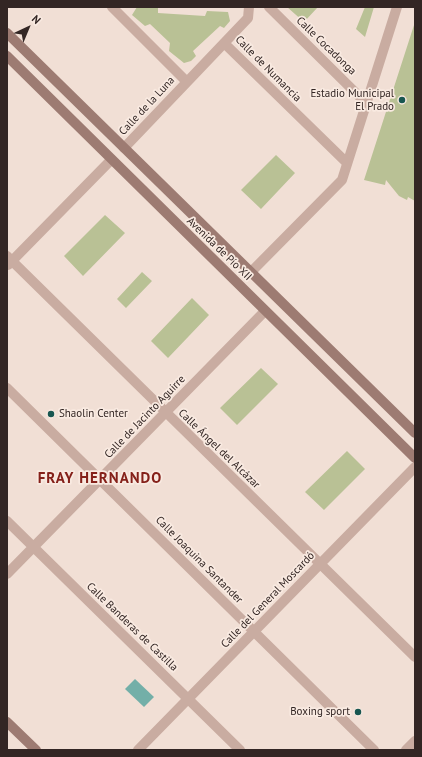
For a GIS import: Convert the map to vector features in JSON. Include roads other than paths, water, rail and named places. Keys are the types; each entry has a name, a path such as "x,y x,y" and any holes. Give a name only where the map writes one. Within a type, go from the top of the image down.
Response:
{"main road":[{"name":"Avenida de Pío XII","path":"7,33 415,433"},
{"name":"Avenida de Pío XII","path":"7,56 415,458"},
{"path":"7,722 36,750"}],"street":[{"path":"112,7 187,82"},
{"name":"Calle de la Luna","path":"124,148 248,18 249,7"},
{"name":"Calle Cocadonga","path":"269,7 366,103"},
{"path":"251,272 342,180 396,7"},
{"name":"Calle de Numancia","path":"224,43 347,163"},
{"path":"9,261 111,160"},
{"name":"Calle Ángel del Alcázar","path":"9,261 415,657"},
{"name":"Calle de Jacinto Aguirre","path":"7,574 265,311"},
{"name":"Calle Joaquina Santander","path":"7,388 374,750"},
{"name":"Calle del General Moscardó","path":"138,750 415,466"},
{"name":"Calle Banderas de Castilla","path":"7,522 240,750"},
{"path":"406,750 415,741"}],"water":[{"path":"135,679 154,697 144,707 125,689"}],"place":[{"name":"Estadio Municipal El Prado","path":"402,100"},
{"name":"Shaolin Center","path":"51,414"},
{"name":"Boxing sport","path":"358,712"}],"district":[{"name":"FRAY HERNANDO","path":"100,479"}]}
